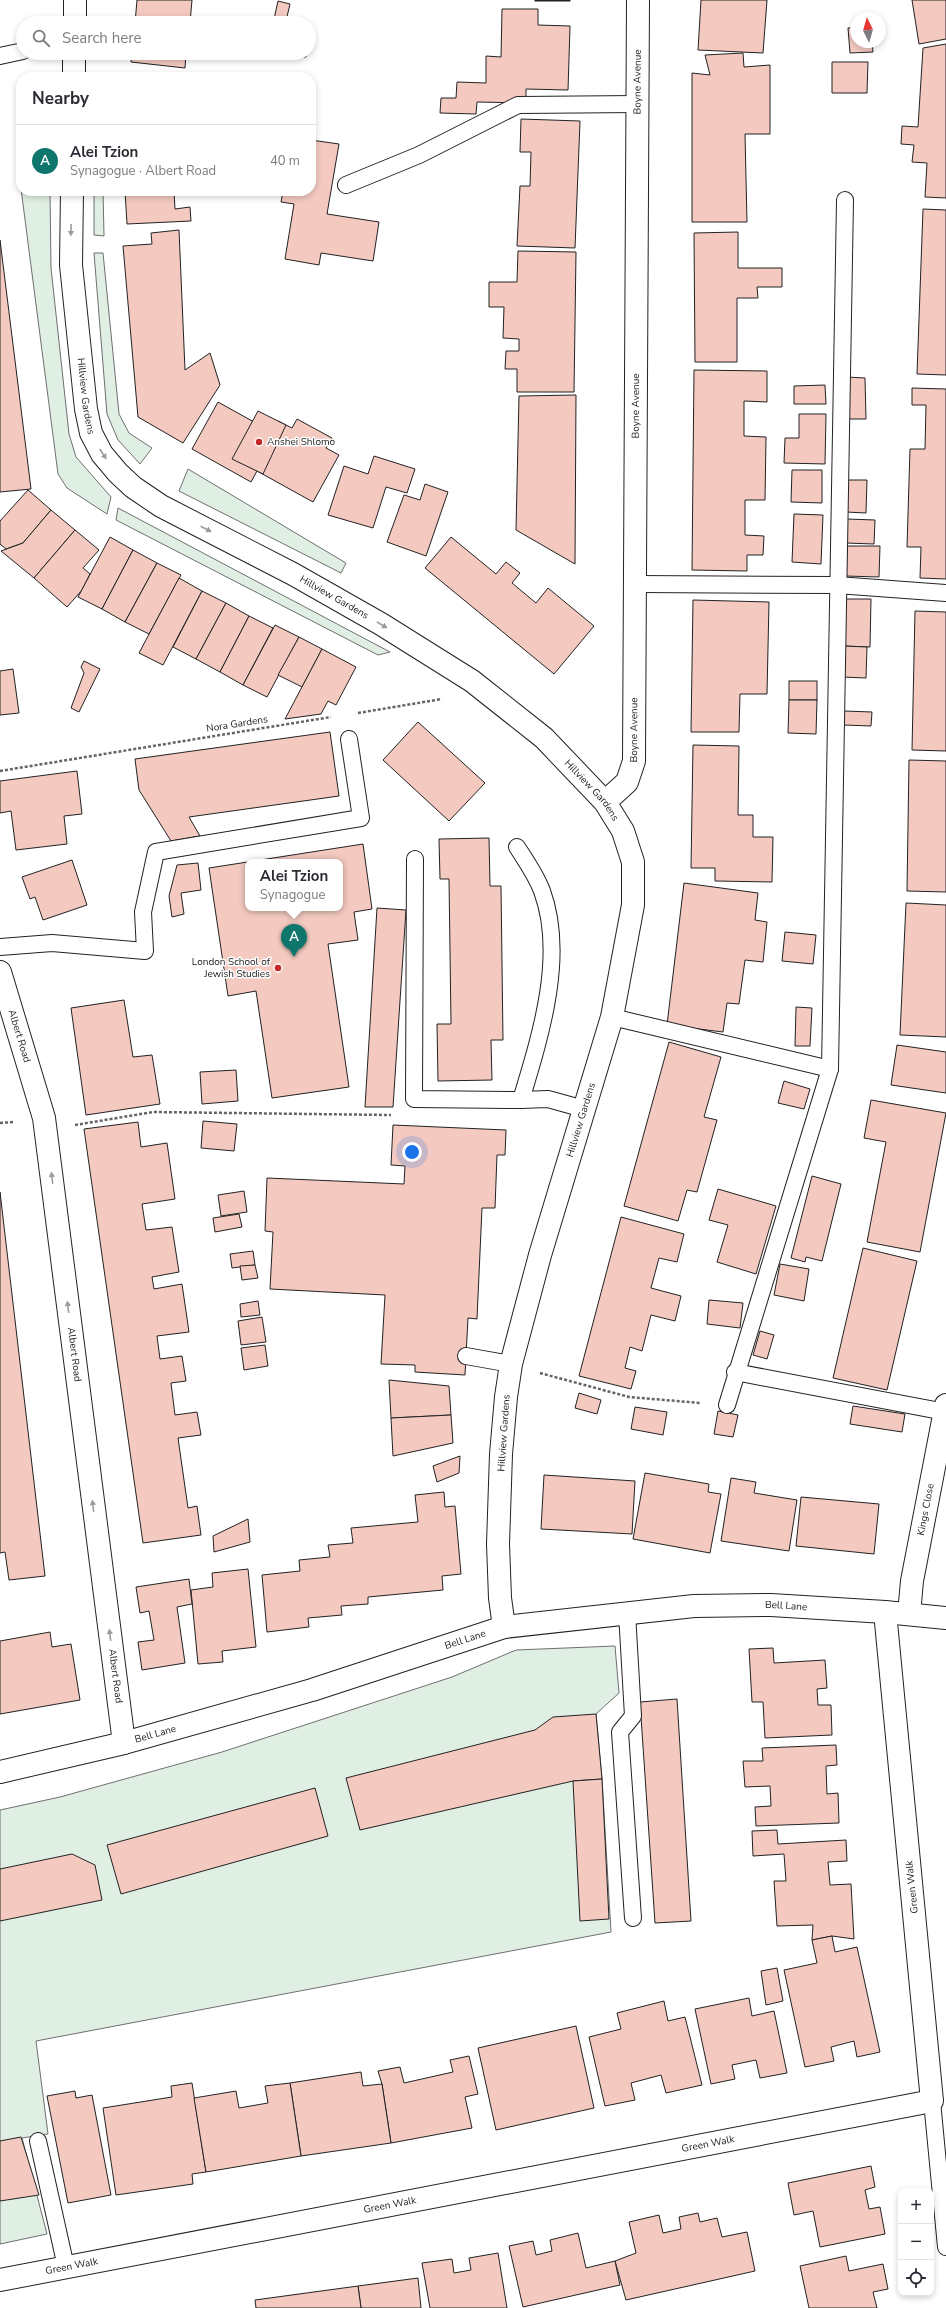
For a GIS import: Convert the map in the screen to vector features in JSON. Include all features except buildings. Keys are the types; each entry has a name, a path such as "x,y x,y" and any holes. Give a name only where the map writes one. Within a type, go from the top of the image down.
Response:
{"street":[{"path":"75,0 75,16"},
{"name":"Boyne Avenue","path":"605,802 627,782 634,761 638,0"},
{"path":"74,60 74,72"},
{"name":"Hillview Gardens","path":"72,196 71,265 86,409 91,433 102,454 118,473 133,487 161,506 293,574 381,624 472,681 544,738 605,802 623,831 632,862 633,905 612,1017 540,1255 511,1364 506,1397 501,1454 498,1544 500,1598 504,1627"},
{"name":"Albert Road","path":"0,972 44,1118 124,1743"},
{"name":"Kings Close","path":"909,1614 912,1581 945,1408"},
{"name":"Bell Lane","path":"0,1772 124,1743 312,1690 504,1627 694,1606 771,1604 946,1618"},
{"name":"Green Walk","path":"0,2280 932,2102 885,1612"}],"lane":[{"path":"0,56 16,53"},
{"path":"346,185 419,155 518,105 638,104"},
{"path":"727,1405 830,1069 837,585 845,200"},
{"path":"636,584 837,585 946,593"},
{"path":"0,948 52,944 145,950 143,912 156,852 361,818 348,739"},
{"path":"517,847 530,867 543,892 549,926 552,964 544,1024 521,1100"},
{"path":"415,859 414,1099 548,1099 584,1109"},
{"path":"612,1017 830,1069"},
{"path":"466,1356 511,1364"},
{"path":"736,1372 945,1408"},
{"path":"627,1613 633,1716 620,1732 633,1918"},
{"path":"932,2102 946,2247"},
{"path":"38,2141 66,2267"}],"path":[{"path":"352,714 446,698 472,681"},
{"name":"Nora Gardens","path":"0,771 336,716"},
{"path":"45,1130 153,1112 396,1115"},
{"path":"511,1364 629,1397 727,1405"}],"green space":[{"path":"22,196 50,196 51,268 69,434 76,457 111,497 107,514 67,488 58,474"},
{"path":"94,196 103,196 104,236 94,235"},
{"path":"94,253 103,253 119,414 129,433 152,448 140,464 118,440 107,414"},
{"path":"188,469 346,563 341,573 179,491"},
{"path":"118,508 390,652 378,655 116,520"},
{"path":"615,1646 619,1693 596,1714 602,1779 611,1932 36,2041 48,2134 22,2138 47,2234 0,2244 0,1810 60,1797 222,1752 452,1677 516,1650"}],"place":[{"name":"Anshei Shlomo","path":"259,442"},
{"name":"Alei Tzion","path":"294,957"},
{"name":"London School of Jewish Studies","path":"278,968"}]}
